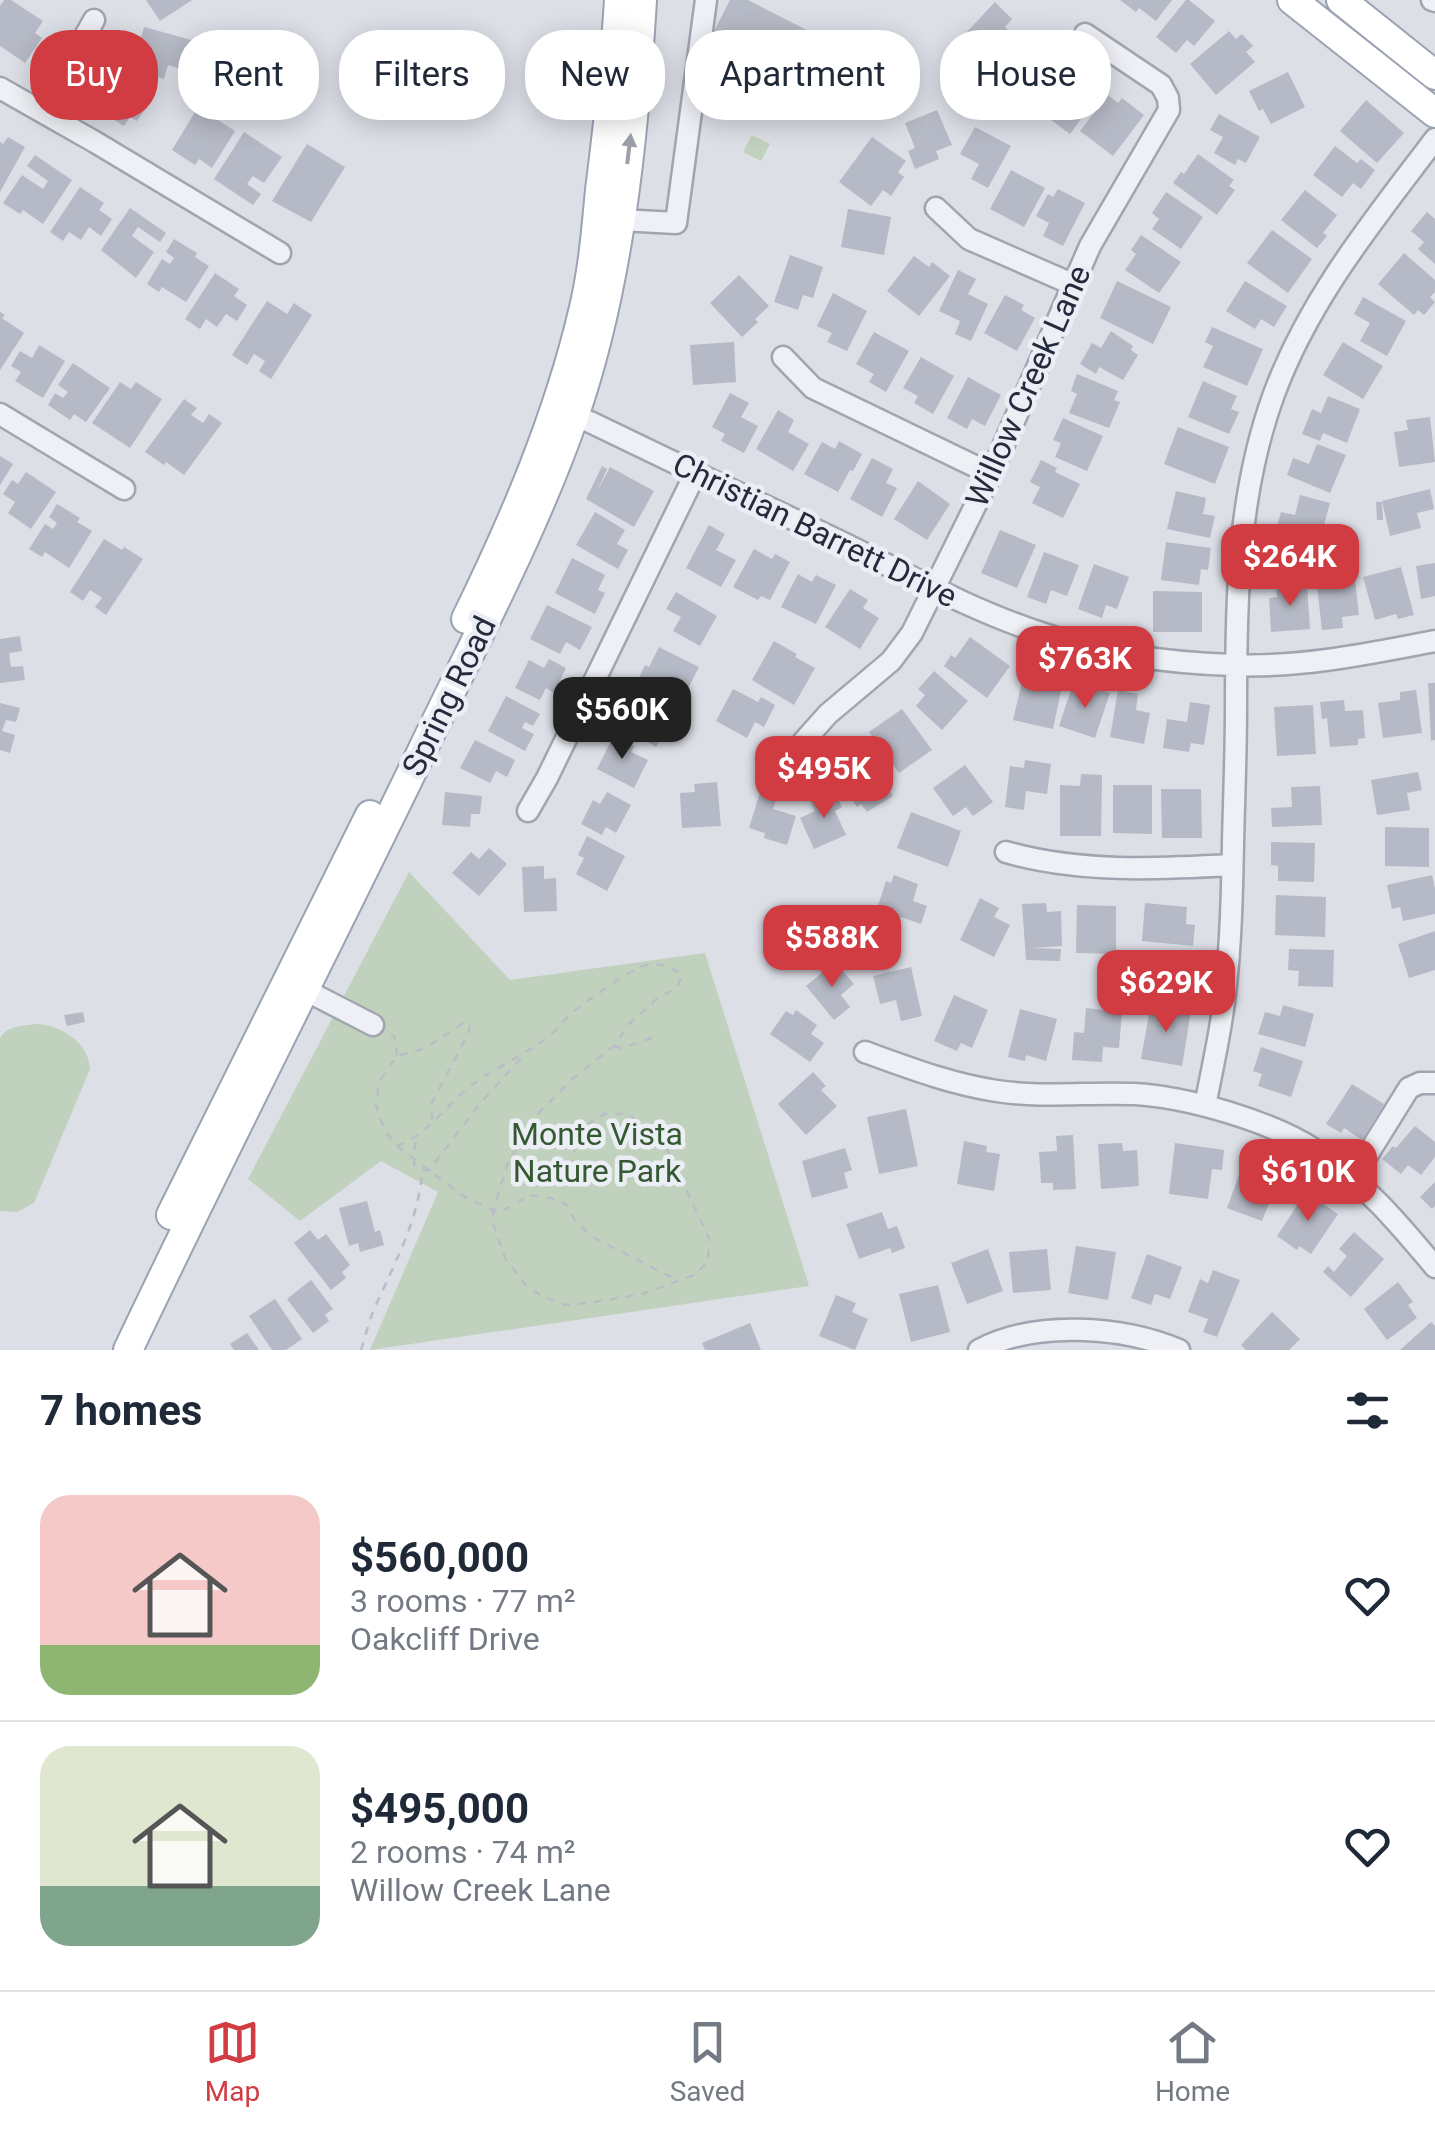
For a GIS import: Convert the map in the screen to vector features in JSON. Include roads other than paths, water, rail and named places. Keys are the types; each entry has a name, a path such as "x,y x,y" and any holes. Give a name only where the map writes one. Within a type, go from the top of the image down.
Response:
{"main road":[{"name":"Spring Road","path":"128,1350 508,575 543,495 564,412 594,250 620,0"},
{"name":"Spring Road","path":"107,1350 564,412 606,295 620,220 642,0"},
{"path":"1292,0 1435,114"},
{"path":"1341,0 1435,74"}],"street":[{"path":"620,220 676,223 706,0"},
{"path":"88,30 94,20"},
{"name":"Willow Creek Lane","path":"803,742 828,714 891,662 912,633 991,474 1072,284 1169,110 1161,85 1111,51"},
{"path":"0,88 30,105"},
{"path":"56,120 280,253"},
{"path":"1205,1106 1225,999 1230,945 1240,552 1252,468 1275,392 1294,347 1335,272 1435,139"},
{"path":"936,208 969,239 1072,284"},
{"path":"783,356 813,388 991,474"},
{"name":"Christian Barrett Drive","path":"564,412 959,601 1079,644 1120,653 1235,665 1326,660 1435,640"},
{"path":"0,414 124,489"},
{"path":"528,811 696,472"},
{"path":"1006,852 1074,865 1232,865"},
{"path":"304,990 373,1025"},
{"path":"866,1052 934,1077 995,1091 1155,1096 1205,1106 1259,1124 1314,1149 1353,1178 1435,1267"},
{"path":"1353,1178 1410,1088 1435,1083"},
{"path":"979,1350 1011,1338 1078,1330 1131,1334 1179,1350"}],"park label":[{"name":"Monte Vista Nature Park","path":"597,1152"}]}
